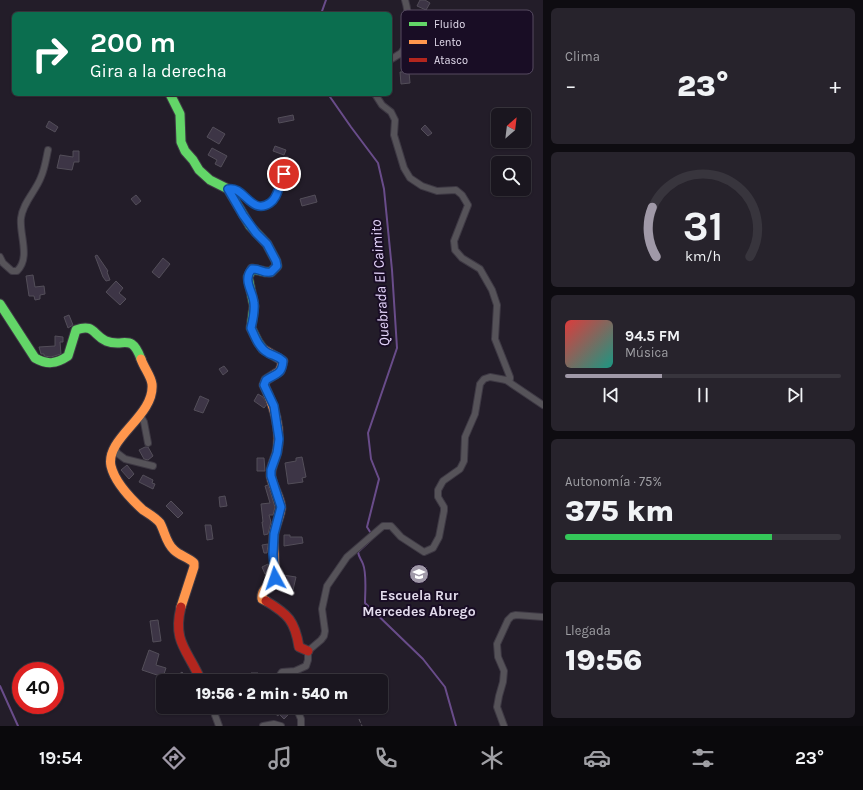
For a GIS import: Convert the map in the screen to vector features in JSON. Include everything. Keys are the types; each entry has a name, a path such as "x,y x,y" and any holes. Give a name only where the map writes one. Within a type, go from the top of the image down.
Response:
{"street":[{"path":"405,0 407,10"},
{"path":"392,59 401,53"},
{"path":"171,96 180,114 182,142 185,151 199,170 210,180 228,189 232,188 238,190 251,203 262,206 271,202 279,190 281,181 285,176 276,169 276,167 280,162 286,160"},
{"path":"376,96 382,105 391,112 396,120 394,135 404,168 410,178 422,186 437,190 456,190 462,194 468,205 454,241 455,250 462,258 480,268 492,290 497,306 495,339 510,377 510,379 506,380"},
{"path":"0,257 3,263 12,272 17,272 20,268 24,253 20,228 21,216 24,206 42,177 48,150"},
{"path":"228,189 243,215 256,233 267,244 277,266 268,273 252,269 248,277 248,285 254,301 254,317 251,328 261,348 268,353 278,356 283,361 282,368 278,374 266,380 264,385 274,406 279,435 277,453 271,470 271,476 281,507 274,534 274,583 264,589 261,596 262,599 287,614 295,625 299,647 308,651"},
{"path":"0,304 35,358 43,363 51,364 68,356 76,330 85,327 93,329 103,339 112,342 128,342 135,347 152,383 152,392 149,401 140,415 115,444 110,465 120,486 136,503 158,522 175,552 194,562 194,567 179,617 178,628 180,639 198,674"},
{"path":"281,674 282,672 295,670 306,666 308,651 324,636 325,631 322,609 327,586 347,557 383,526 391,526 401,537 424,552 433,548 439,537 444,511 444,506 438,497 438,490 443,481 460,468 464,461 465,437 475,414 480,384 484,379 490,378 506,380 543,405"},
{"path":"140,415 144,422 148,443"},
{"path":"115,444 117,453 125,459 153,466"},
{"path":"504,726 498,706 498,696 503,682 504,671 498,657 497,644 508,620 512,616 516,615 534,618 543,617"},
{"path":"215,714 220,726"},
{"path":"299,714 301,726"},
{"path":"263,726 274,724 281,726"}],"path":[{"path":"359,719 362,726"}],"building":[{"path":"420,0 425,0 430,3 426,10 417,6"},
{"path":"400,72 401,74 409,74 410,83 401,84"},
{"path":"293,115 294,120 279,123 278,118"},
{"path":"49,121 58,127 55,132 46,127"},
{"path":"425,125 432,133 428,136 421,129"},
{"path":"213,127 225,134 219,144 207,137"},
{"path":"275,146 286,150 284,155 273,151"},
{"path":"212,148 227,156 221,167 215,164 217,160 208,155"},
{"path":"73,151 79,151 79,162 74,162 72,170 57,168 60,155 73,157"},
{"path":"136,195 141,201 136,205 131,199"},
{"path":"315,195 317,202 302,206 300,199"},
{"path":"97,255 108,271 110,280 106,281 103,277 95,256"},
{"path":"163,258 170,264 159,278 152,272"},
{"path":"33,275 35,287 44,286 45,294 40,295 40,299 35,300 34,296 29,296 26,276"},
{"path":"116,281 123,288 119,293 126,299 120,305 106,292"},
{"path":"69,315 73,325 68,328 64,317"},
{"path":"55,336 63,337 63,342 60,342 61,354 51,357 44,356 44,354 41,354 39,347 55,346"},
{"path":"224,366 228,371 223,375 219,369"},
{"path":"258,394 263,397 267,404 264,408 254,401"},
{"path":"200,396 209,400 203,413 194,410"},
{"path":"148,447 153,456 148,460 144,459 139,450"},
{"path":"302,457 306,477 302,478 303,482 288,484 285,463 296,461 296,458"},
{"path":"257,458 264,458 265,471 257,471"},
{"path":"127,465 134,474 129,479 121,470"},
{"path":"143,475 153,480 152,483 155,484 153,489 139,482"},
{"path":"268,485 275,507 273,515 269,515 271,522 268,534 264,535 261,504 270,503 265,486"},
{"path":"225,496 227,506 220,507 219,497"},
{"path":"171,501 183,513 178,518 166,506"},
{"path":"205,525 211,525 213,539 207,540"},
{"path":"284,535 290,535 290,537 302,537 303,543 284,546"},
{"path":"268,544 267,553 264,553 262,545"},
{"path":"268,564 268,572 265,574 262,567"},
{"path":"283,575 296,577 293,590 281,588"},
{"path":"158,620 161,641 153,642 150,621"},
{"path":"149,650 159,654 156,665 166,668 164,674 156,675 142,670"},
{"path":"279,714 288,715 284,719"}],"waterway":[{"name":"Quebrada El Caimito","path":"322,12 326,0"},
{"name":"Quebrada El Caimito","path":"329,96 378,163 384,189 392,270 397,348 368,433 371,459 379,479 367,527 372,535 372,539 358,552 365,573 365,603 423,659 445,687 456,726"},
{"path":"0,686 18,726"}],"traffic: fast":[{"path":"171,96 180,114 181,142 185,151 199,170 210,180 228,189 250,226 267,244 276,261 277,266 271,272 252,269 248,277 254,306 251,328 263,349"},
{"path":"0,304 35,358 44,362 52,363 68,356 76,330 82,328 90,329 102,339 112,343 130,343 134,346 141,359"}],"traffic: slow":[{"path":"263,349 283,361 280,371 266,380 264,385 274,409 278,426 277,452 271,470 271,476 281,504 280,515 274,534 274,583 267,587 262,593 262,599 266,601"},
{"path":"141,359 152,384 151,396 139,417 115,446 111,456 111,466 116,478 129,496 143,510 160,523 171,547 176,552 194,563 181,607"}],"traffic: jam":[{"path":"266,601 285,614 293,624 299,647 308,651"},
{"path":"181,607 179,619 180,638 198,674"}],"place":[{"name":"Escuela Rur Mercedes Abrego","path":"419,574"}],"route":[{"path":"275,578 273,554 274,534 281,512 281,507 271,476 271,470 277,453 279,439 274,406 264,385 266,380 278,374 282,368 283,361 278,356 268,353 261,348 251,328 254,317 254,301 248,282 248,277 249,272 252,269 268,273 274,270 277,266 272,252 267,244 256,233 243,215 228,189 232,188 238,190 251,203 262,206 271,202 275,197 279,190 281,181 285,176 284,174"}]}
